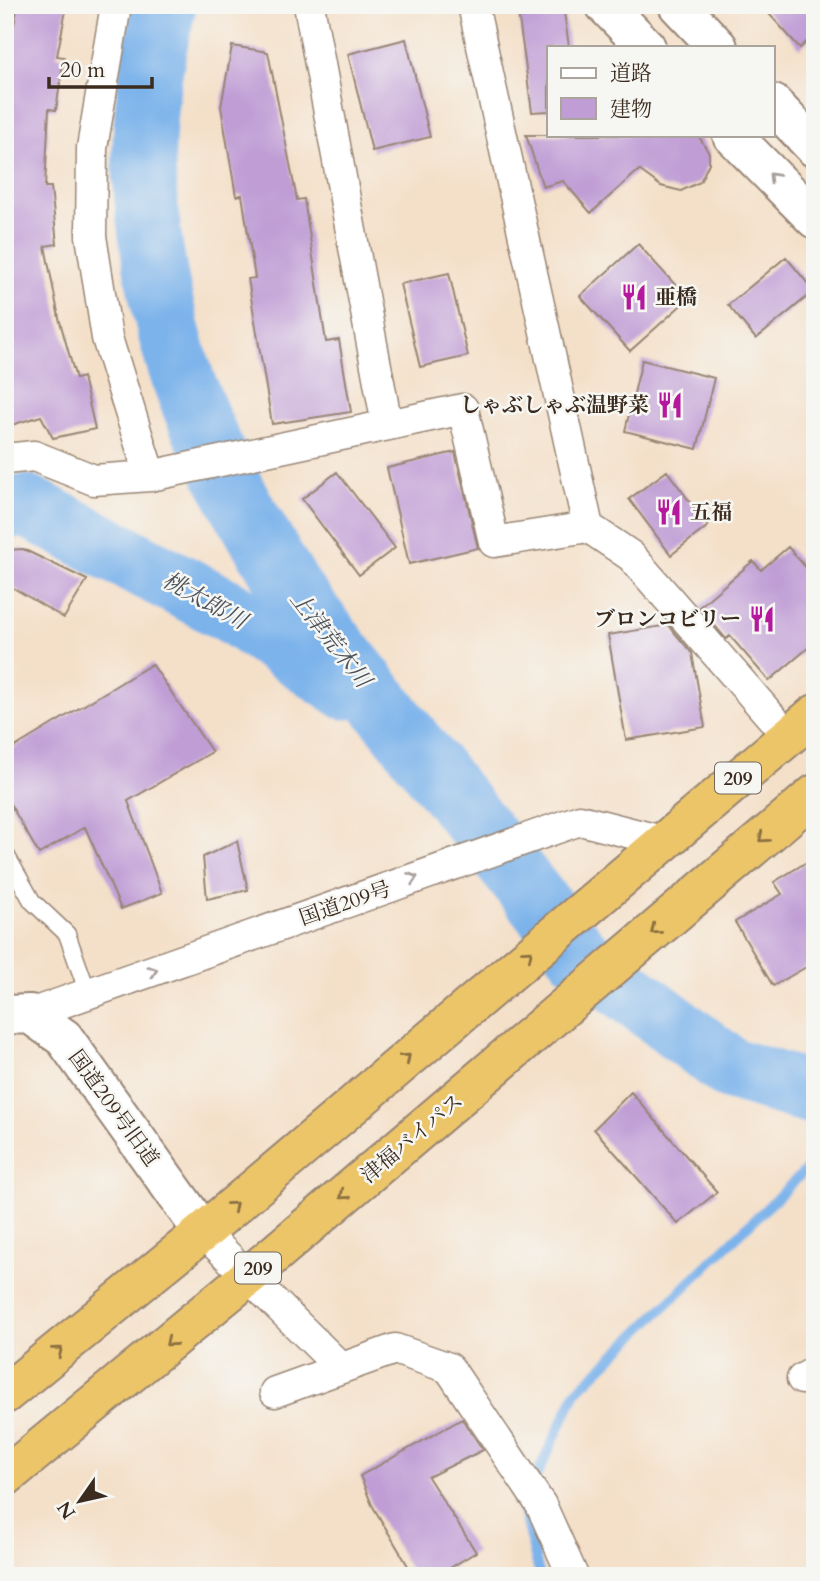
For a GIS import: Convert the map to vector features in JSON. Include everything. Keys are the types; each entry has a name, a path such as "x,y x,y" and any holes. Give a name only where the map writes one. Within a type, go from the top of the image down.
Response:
{"highway":[{"name":"209","path":"5,1394 203,1232 475,998 801,725"},
{"name":"津福バイパス","path":"5,1477 250,1275 815,794"}],"street":[{"path":"116,5 92,148 91,236 107,338 150,476"},
{"path":"309,5 387,425"},
{"path":"473,5 588,527"},
{"path":"605,5 645,46"},
{"path":"678,5 717,46"},
{"path":"774,105 815,148"},
{"path":"733,136 815,219"},
{"path":"5,459 34,456 94,480 150,476 463,409 494,542 588,527 631,556 801,725"},
{"name":"国道209号","path":"18,1015 88,993 580,820 662,841"},
{"name":"国道209号旧道","path":"18,1015 64,1038 203,1232"},
{"path":"203,1232 250,1275 341,1368"},
{"path":"275,1392 395,1349 449,1368 541,1505 573,1576"}],"lane":[{"path":"5,853 32,901 67,934 88,993"}],"building":[{"path":"18,5 67,5 57,56 64,57 56,110 49,109 45,187 51,187 57,244 45,246 59,318 76,379 83,377 95,429 53,438 41,416 5,427 5,48 9,49"},
{"path":"517,5 563,5 569,46 547,46 547,111 532,112"},
{"path":"761,5 815,5 815,34 800,48"},
{"path":"406,39 430,137 372,151 348,54"},
{"path":"232,46 268,52 297,200 304,199 326,342 339,340 351,412 272,424 248,279 255,278 242,195 236,196 221,107"},
{"path":"526,135 699,136 709,153 709,163 700,182 681,191 661,186 639,170 591,213 563,181 543,187"},
{"name":"亜橋","path":"638,244 688,299 630,351 580,296"},
{"path":"786,257 814,291 756,339 728,305"},
{"path":"449,273 468,356 420,367 400,284"},
{"name":"しゃぶしゃぶ温野菜","path":"642,360 714,378 697,449 625,431"},
{"path":"455,452 478,548 409,564 387,468"},
{"name":"五福","path":"667,471 708,526 671,555 629,499"},
{"path":"337,472 395,548 359,575 302,499"},
{"name":"ブロンコビリー","path":"788,547 815,578 815,642 769,681 730,636 726,639 699,607 753,561 761,570"},
{"path":"23,549 87,580 64,618 5,583 5,550"},
{"path":"668,625 692,653 705,727 626,740 608,635"},
{"path":"152,664 212,752 128,801 162,893 121,909 85,827 39,854 5,795 5,753"},
{"path":"237,841 248,890 207,899 203,857"},
{"path":"815,857 815,962 773,986 735,922 782,894 774,882"},
{"path":"631,1092 717,1192 678,1224 594,1129"},
{"path":"462,1419 483,1450 428,1477 476,1552 437,1576 414,1576 372,1505 360,1476"}],"waterway":[{"name":"上津荒木川","path":"165,5 149,86 144,148 146,197 158,285 172,344 190,398 225,474 266,547 295,595 579,954 731,1069 815,1094"},
{"name":"桃太郎川","path":"5,508 27,506 233,613 346,688"},
{"path":"540,1576 522,1507 576,1392 815,1161"}],"place":[{"name":"亜橋","path":"634,297"},
{"name":"しゃぶしゃぶ温野菜","path":"670,405"},
{"name":"五福","path":"669,512"},
{"name":"ブロンコビリー","path":"762,619"}]}
